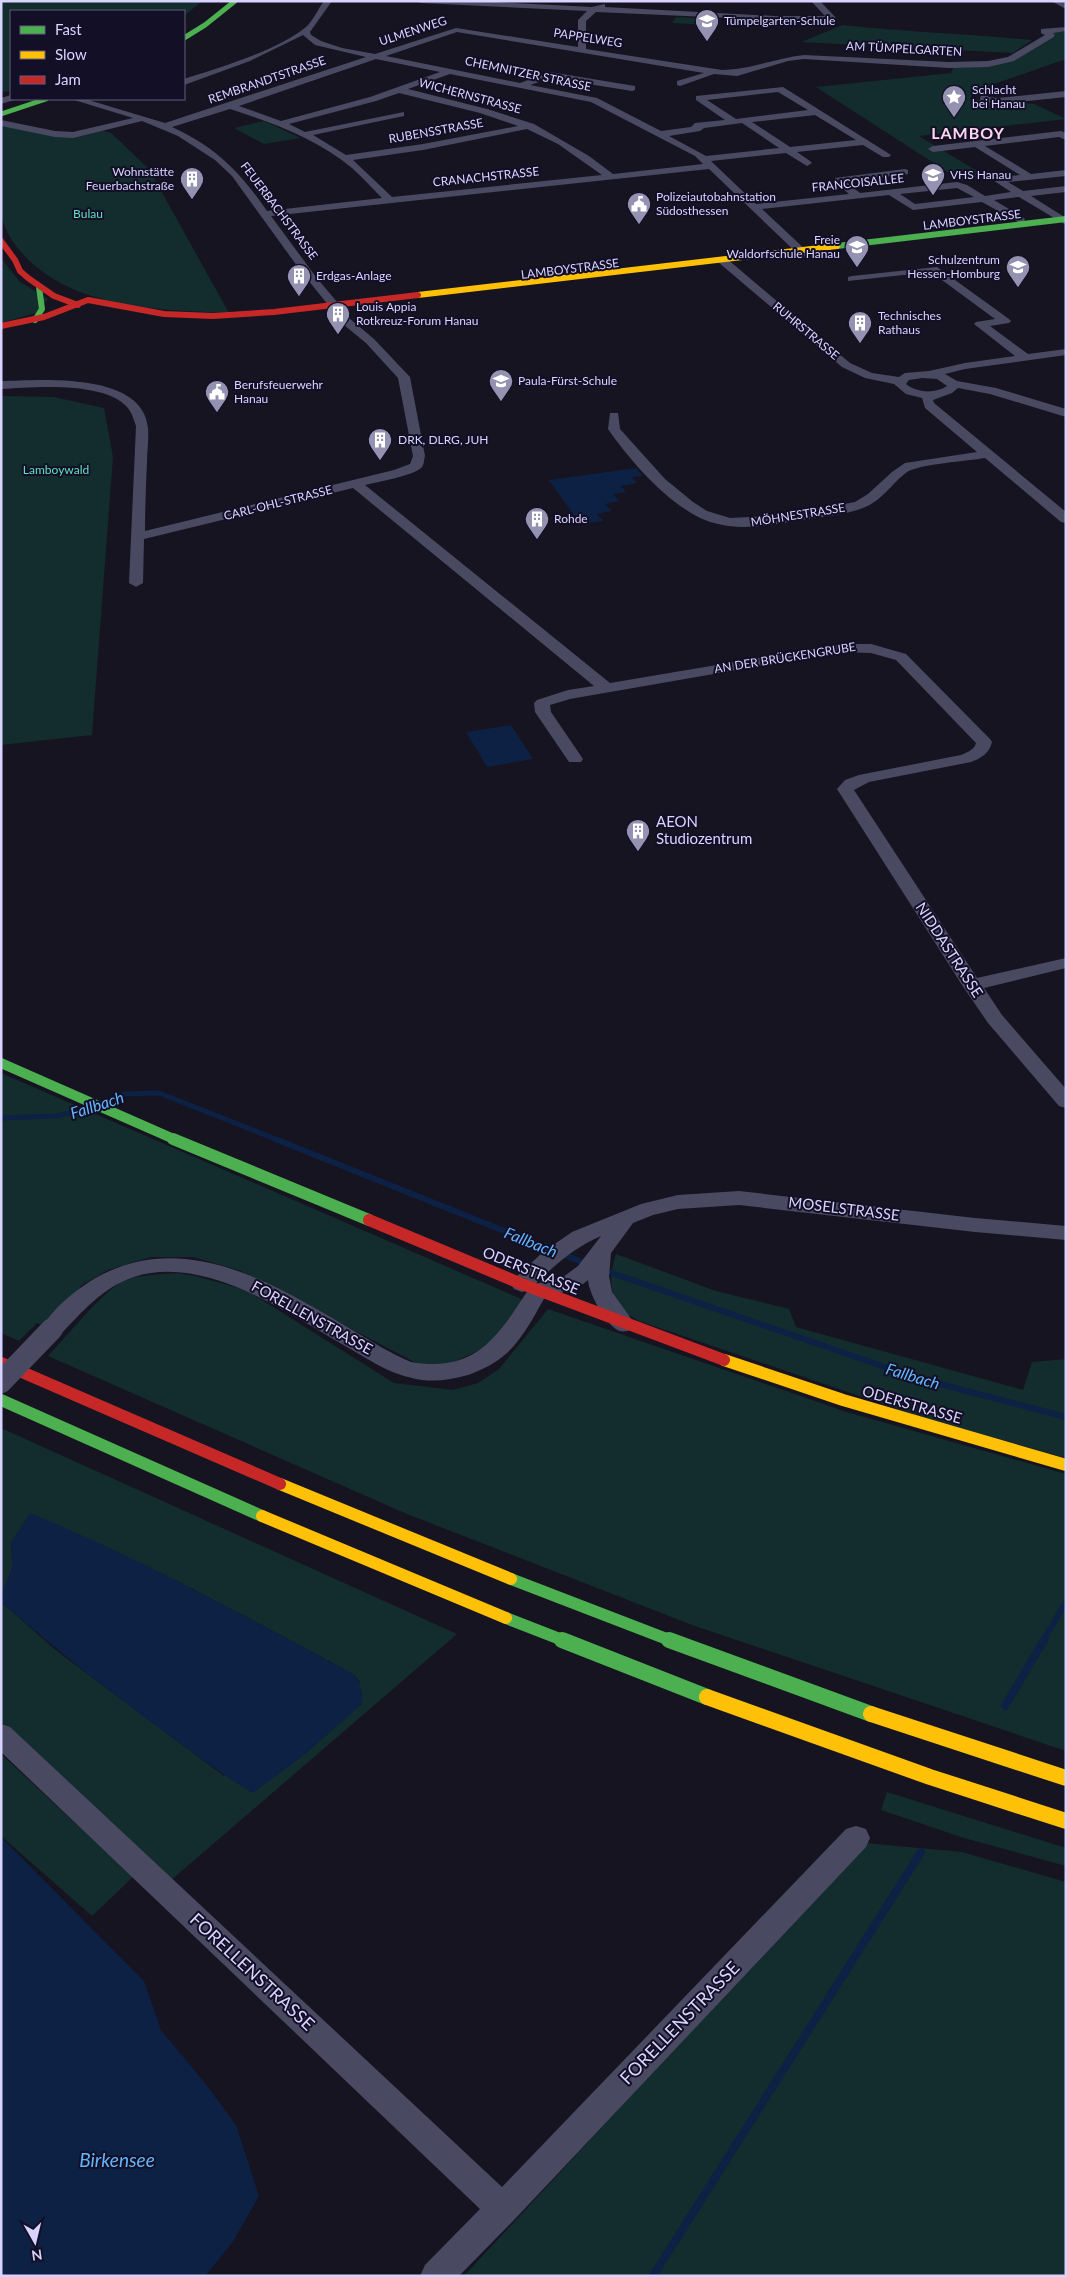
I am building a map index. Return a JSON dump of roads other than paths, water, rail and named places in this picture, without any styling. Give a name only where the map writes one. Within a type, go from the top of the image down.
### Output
[{"type":"main road","points":[[185,29],[222,1]]},
{"type":"main road","points":[[185,37],[205,25],[235,1]]},
{"type":"main road","points":[[1,108],[26,100]]},
{"type":"main road","points":[[3,121],[44,100]]},
{"type":"main road","name":"LAMBOYSTRASSE","points":[[83,303],[140,311],[201,316],[336,308],[1065,221]]},
{"type":"main road","points":[[1,228],[1,241],[15,260],[20,271],[39,287],[54,296],[83,303]]},
{"type":"main road","points":[[15,260],[83,303]]},
{"type":"main road","points":[[34,320],[41,315],[44,307],[39,287]]},
{"type":"main road","points":[[1,326],[34,320],[83,303]]},
{"type":"main road","name":"ODERSTRASSE","points":[[1,1063],[118,1116],[530,1288],[624,1324],[784,1382],[1066,1465]]},
{"type":"main road","points":[[1,1363],[233,1466],[624,1624],[802,1691],[982,1753],[1066,1778]]},
{"type":"main road","points":[[1,1400],[364,1559],[632,1668],[818,1738],[966,1790],[1066,1821]]},
{"type":"street","points":[[185,82],[253,59],[282,46],[307,30],[328,1]]},
{"type":"street","points":[[421,1],[775,18],[832,18],[815,1]]},
{"type":"street","points":[[582,50],[581,22],[594,9],[621,1]]},
{"type":"street","points":[[1055,1],[1066,6]]},
{"type":"street","points":[[507,17],[516,5]]},
{"type":"street","points":[[481,33],[499,26]]},
{"type":"street","name":"AM TÜMPELGARTEN","points":[[718,72],[737,72],[788,59],[804,57],[960,65],[988,64],[1011,59],[1051,35],[1044,31],[1066,29]]},
{"type":"street","name":"CHEMNITZER STRASSE","points":[[307,30],[307,36],[318,43],[594,100],[662,134],[707,162],[802,252]]},
{"type":"street","name":"PAPPELWEG","points":[[458,30],[718,72]]},
{"type":"street","name":"ULMENWEG","points":[[376,56],[458,30]]},
{"type":"street","name":"REMBRANDTSTRASSE","points":[[165,126],[376,56]]},
{"type":"street","points":[[279,124],[399,90],[450,71]]},
{"type":"street","points":[[680,83],[718,72]]},
{"type":"street","points":[[522,85],[550,75],[632,88]]},
{"type":"street","points":[[733,122],[699,98],[780,89],[865,142],[930,188]]},
{"type":"street","name":"WICHERNSTRASSE","points":[[399,90],[484,110],[531,126],[579,152],[610,176]]},
{"type":"street","points":[[985,92],[982,99],[998,101],[1066,94]]},
{"type":"street","name":"FEUERBACHSTRASSE","points":[[79,100],[165,126],[190,139],[222,162],[239,179],[336,308],[352,315],[352,325],[404,377],[419,456],[416,466]]},
{"type":"street","points":[[106,107],[123,101]]},
{"type":"street","points":[[230,106],[279,124],[346,158],[361,170],[388,200]]},
{"type":"street","points":[[662,134],[700,128],[695,126],[817,112]]},
{"type":"street","points":[[302,135],[401,114]]},
{"type":"street","points":[[3,121],[55,134],[73,135],[142,118]]},
{"type":"street","points":[[743,120],[807,163]]},
{"type":"street","name":"RUBENSSTRASSE","points":[[346,158],[418,148],[531,126]]},
{"type":"street","points":[[933,149],[1061,134],[1066,137]]},
{"type":"street","name":"CRANACHSTRASSE","points":[[264,214],[610,176],[707,162],[747,154],[865,142]]},
{"type":"street","points":[[978,145],[1030,177]]},
{"type":"street","points":[[829,146],[843,154]]},
{"type":"street","points":[[747,154],[759,163]]},
{"type":"street","points":[[858,196],[838,180],[905,172]]},
{"type":"street","points":[[1065,221],[998,180],[1066,173]]},
{"type":"street","name":"FRANCOISALLEE","points":[[754,207],[957,185],[984,198]]},
{"type":"street","points":[[890,192],[913,207],[1066,189]]},
{"type":"street","points":[[984,198],[1020,220]]},
{"type":"street","name":"RUHRSTRASSE","points":[[724,262],[846,365],[869,376],[900,381]]},
{"type":"street","points":[[852,279],[933,269],[1005,321],[980,324],[1026,358]]},
{"type":"street","points":[[1066,352],[965,366],[932,374],[910,375],[900,381],[901,386],[910,391],[930,394],[952,387],[1001,393],[1066,413]]},
{"type":"street","points":[[1038,356],[1055,362],[1066,363]]},
{"type":"street","points":[[932,374],[948,379],[952,387]]},
{"type":"street","points":[[1,384],[82,385],[118,395],[134,406],[141,418],[142,426],[136,583]]},
{"type":"street","points":[[930,394],[927,400],[929,405],[1066,519]]},
{"type":"street","name":"MÖHNESTRASSE","points":[[614,416],[614,429],[625,444],[664,484],[702,514],[729,522],[754,522],[859,505],[871,499],[902,470],[909,466],[986,454]]},
{"type":"street","name":"CARL-OHL-STRASSE","points":[[139,536],[356,484],[398,473],[416,466]]},
{"type":"street","points":[[356,484],[606,688]]},
{"type":"street","name":"AN DER BRÜCKENGRUBE","points":[[575,759],[543,712],[542,703],[568,695],[606,688],[861,646],[887,651],[901,657],[984,742],[983,750],[965,759],[865,778],[851,783],[845,789]]},
{"type":"street","name":"NIDDASTRASSE","points":[[845,789],[971,985],[996,1019],[1066,1102]]},
{"type":"street","points":[[971,985],[1066,963]]},
{"type":"street","name":"MOSELSTRASSE","points":[[530,1288],[551,1257],[569,1242],[648,1209],[678,1202],[739,1198],[984,1226],[1066,1233]]},
{"type":"street","points":[[530,1288],[570,1283],[592,1274],[601,1254],[625,1219]]},
{"type":"street","name":"FORELLENSTRASSE","points":[[1,1382],[95,1287],[130,1271],[150,1266],[196,1266],[258,1286],[398,1366],[429,1372],[464,1368],[495,1351],[505,1341],[530,1288]]},
{"type":"street","points":[[592,1274],[604,1299],[624,1324]]},
{"type":"street","name":"FORELLENSTRASSE","points":[[1,1735],[504,2208]]},
{"type":"street","name":"FORELLENSTRASSE","points":[[436,2276],[504,2208],[856,1838]]},
{"type":"water","points":[[636,468],[643,476],[632,477],[637,483],[621,486],[626,492],[613,494],[619,501],[605,504],[611,511],[597,514],[603,521],[580,524],[549,480]]},
{"type":"water","points":[[511,725],[533,759],[487,767],[466,732]]},
{"type":"water","points":[[30,1513],[153,1569],[353,1674],[361,1688],[362,1704],[304,1755],[253,1793],[208,1764],[123,1701],[61,1653],[1,1602],[1,1596],[13,1566],[11,1543]]},
{"type":"water","name":"Birkensee","points":[[1,1837],[144,1981],[161,2030],[205,2083],[236,2125],[259,2196],[232,2243],[205,2276],[1,2276]]},
{"type":"waterway","name":"Fallbach","points":[[101,1104],[124,1094],[159,1093],[278,1140]]},
{"type":"waterway","name":"Fallbach","points":[[1,1118],[57,1116],[90,1108]]},
{"type":"waterway","name":"Fallbach","points":[[275,1139],[587,1264]]},
{"type":"waterway","name":"Fallbach","points":[[603,1270],[917,1378],[1066,1417]]},
{"type":"waterway","points":[[1043,1641],[1066,1602]]},
{"type":"waterway","points":[[1005,1706],[1044,1640]]},
{"type":"waterway","points":[[653,2276],[921,1852]]},
{"type":"place","name":"Tümpelgarten-Schule","points":[[707,42]]},
{"type":"place","name":"Schlacht bei Hanau","points":[[954,118]]},
{"type":"place","name":"VHS Hanau","points":[[933,196]]},
{"type":"place","name":"Wohnstätte Feuerbachstraße","points":[[192,200]]},
{"type":"place","name":"Polizeiautobahnstation Südosthessen","points":[[639,225]]},
{"type":"place","name":"Freie Waldorfschule Hanau","points":[[857,268]]},
{"type":"place","name":"Schulzentrum Hessen-Homburg","points":[[1018,288]]},
{"type":"place","name":"Erdgas-Anlage","points":[[299,297]]},
{"type":"place","name":"Louis Appia Rotkreuz-Forum Hanau","points":[[338,335]]},
{"type":"place","name":"Technisches Rathaus","points":[[860,344]]},
{"type":"place","name":"Paula-Fürst-Schule","points":[[501,402]]},
{"type":"place","name":"Berufsfeuerwehr Hanau","points":[[217,413]]},
{"type":"place","name":"DRK, DLRG, JUH","points":[[380,461]]},
{"type":"place","name":"Rohde","points":[[537,540]]},
{"type":"place","name":"AEON Studiozentrum","points":[[638,852]]},
{"type":"district","name":"LAMBOY","points":[[968,133]]},
{"type":"park label","name":"Bulau","points":[[88,214]]},
{"type":"park label","name":"Lamboywald","points":[[56,470]]}]
